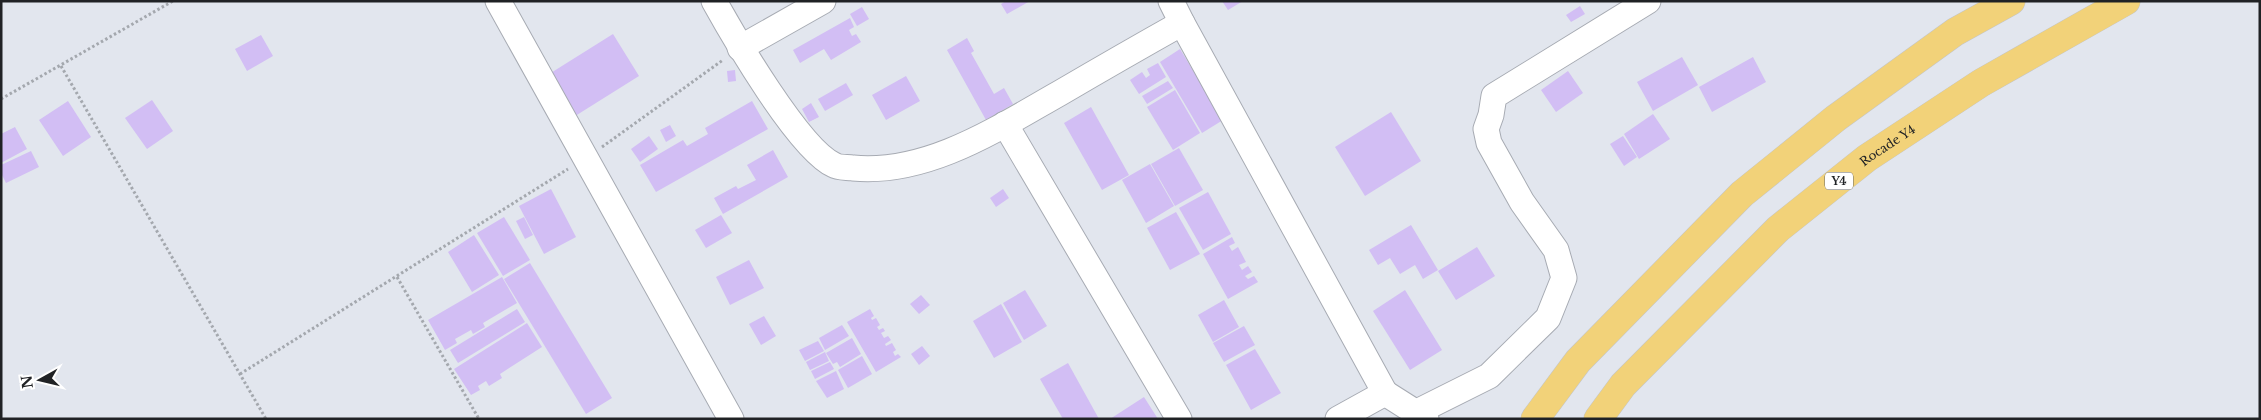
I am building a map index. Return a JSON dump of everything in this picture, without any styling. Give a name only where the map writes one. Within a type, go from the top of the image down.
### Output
[{"type":"highway","points":[[1535,419],[1578,361],[1742,194],[1836,118],[1956,32],[2011,1]]},
{"type":"highway","name":"Rocade Y4","points":[[1598,419],[1623,385],[1778,229],[1800,211],[1867,158],[1981,83],[2126,1]]},
{"type":"street","points":[[498,1],[731,419]]},
{"type":"street","points":[[714,1],[740,48],[792,124],[819,154],[835,166],[863,169],[916,163],[950,151],[1006,124],[1182,23]]},
{"type":"street","points":[[740,48],[824,1]]},
{"type":"street","points":[[1171,1],[1385,393],[1420,416],[1489,376],[1548,318],[1564,278],[1556,250],[1522,202],[1489,144],[1486,129],[1491,115],[1494,96],[1648,1]]},
{"type":"street","points":[[1006,124],[1179,419]]},
{"type":"street","points":[[1338,419],[1385,393]]},
{"type":"path","points":[[1,100],[173,1]]},
{"type":"path","points":[[240,374],[585,159],[740,48]]},
{"type":"path","points":[[61,66],[266,419]]},
{"type":"path","points":[[397,276],[480,419]]},
{"type":"building","points":[[1006,1],[1030,1],[1007,14],[1001,4]]},
{"type":"building","points":[[1222,1],[1243,1],[1228,10]]},
{"type":"building","points":[[1580,6],[1585,14],[1571,22],[1566,15]]},
{"type":"building","points":[[862,7],[869,19],[857,26],[850,14]]},
{"type":"building","points":[[850,18],[854,27],[849,30],[852,36],[856,34],[861,42],[831,60],[824,49],[800,63],[793,50]]},
{"type":"building","points":[[613,34],[639,76],[572,118],[546,76]]},
{"type":"building","points":[[261,35],[273,56],[247,71],[235,49]]},
{"type":"building","points":[[967,38],[974,51],[971,53],[994,94],[1004,88],[1013,104],[986,120],[947,50]]},
{"type":"building","points":[[1180,49],[1223,120],[1202,133],[1160,62]]},
{"type":"building","points":[[1682,57],[1698,85],[1653,111],[1637,82]]},
{"type":"building","points":[[1753,57],[1766,82],[1712,112],[1699,87]]},
{"type":"building","points":[[1158,63],[1166,77],[1139,94],[1130,80],[1142,72],[1146,78],[1150,75],[1147,69]]},
{"type":"building","points":[[735,70],[736,81],[728,82],[727,71]]},
{"type":"building","points":[[1568,71],[1583,93],[1556,112],[1541,90]]},
{"type":"building","points":[[906,76],[920,101],[886,120],[872,95]]},
{"type":"building","points":[[1168,81],[1173,88],[1147,104],[1142,96]]},
{"type":"building","points":[[846,83],[853,95],[825,111],[818,99]]},
{"type":"building","points":[[1175,90],[1200,133],[1173,150],[1147,107]]},
{"type":"building","points":[[152,100],[173,131],[147,149],[125,118]]},
{"type":"building","points":[[68,101],[91,137],[63,156],[39,120]]},
{"type":"building","points":[[752,101],[768,129],[656,192],[640,165],[683,140],[687,146],[708,134],[705,128]]},
{"type":"building","points":[[811,103],[819,117],[809,122],[802,109]]},
{"type":"building","points":[[1091,107],[1129,175],[1102,190],[1064,123]]},
{"type":"building","points":[[1391,112],[1421,161],[1365,196],[1335,147]]},
{"type":"building","points":[[1653,114],[1670,139],[1639,159],[1624,134]]},
{"type":"building","points":[[670,125],[676,136],[666,142],[660,130]]},
{"type":"building","points":[[15,127],[27,149],[1,163],[1,134]]},
{"type":"building","points":[[649,136],[658,149],[640,162],[631,149]]},
{"type":"building","points":[[1623,136],[1637,157],[1624,166],[1610,144]]},
{"type":"building","points":[[1179,148],[1203,190],[1175,206],[1151,164]]},
{"type":"building","points":[[773,150],[788,177],[723,214],[714,198],[736,186],[738,189],[756,180],[747,165]]},
{"type":"building","points":[[31,151],[39,167],[6,183],[1,173],[1,165]]},
{"type":"building","points":[[1150,164],[1174,206],[1146,223],[1122,180]]},
{"type":"building","points":[[551,189],[576,237],[544,254],[519,206]]},
{"type":"building","points":[[1003,189],[1009,198],[996,207],[990,198]]},
{"type":"building","points":[[1208,192],[1231,234],[1203,250],[1179,208]]},
{"type":"building","points":[[1176,212],[1200,254],[1170,270],[1147,228]]},
{"type":"building","points":[[721,215],[732,233],[706,248],[695,230]]},
{"type":"building","points":[[504,217],[530,260],[503,276],[477,233]]},
{"type":"building","points":[[524,217],[533,235],[525,239],[516,221]]},
{"type":"building","points":[[1411,225],[1438,270],[1423,279],[1415,265],[1400,274],[1390,258],[1378,265],[1369,250]]},
{"type":"building","points":[[474,235],[499,275],[472,292],[448,252]]},
{"type":"building","points":[[1232,237],[1235,243],[1229,246],[1232,251],[1238,247],[1246,262],[1239,265],[1242,270],[1248,266],[1252,272],[1245,276],[1248,279],[1254,276],[1258,282],[1228,299],[1203,254]]},
{"type":"building","points":[[1477,247],[1495,276],[1456,300],[1438,271]]},
{"type":"building","points":[[749,260],[764,288],[730,305],[716,277]]},
{"type":"building","points":[[530,263],[612,398],[586,414],[504,279]]},
{"type":"building","points":[[502,277],[517,303],[483,323],[485,327],[473,334],[471,330],[455,339],[457,343],[445,350],[428,320]]},
{"type":"building","points":[[1025,290],[1047,326],[1024,340],[1003,303]]},
{"type":"building","points":[[1405,290],[1442,350],[1410,370],[1373,311]]},
{"type":"building","points":[[921,295],[930,305],[919,314],[910,304]]},
{"type":"building","points":[[1224,300],[1239,327],[1213,342],[1198,315]]},
{"type":"building","points":[[1001,304],[1022,342],[994,358],[973,321]]},
{"type":"building","points":[[517,309],[525,322],[458,363],[450,350]]},
{"type":"building","points":[[870,309],[874,316],[871,318],[872,320],[876,318],[880,325],[877,327],[879,330],[883,328],[885,331],[881,333],[884,338],[888,336],[891,340],[885,344],[886,346],[892,343],[896,350],[893,352],[895,356],[898,354],[901,357],[876,372],[847,322]]},
{"type":"building","points":[[764,316],[776,336],[761,345],[749,324]]},
{"type":"building","points":[[527,323],[542,347],[500,374],[502,378],[489,386],[486,381],[478,386],[480,390],[471,395],[454,369]]},
{"type":"building","points":[[842,325],[849,336],[825,350],[819,338]]},
{"type":"building","points":[[1244,326],[1255,345],[1224,362],[1213,343]]},
{"type":"building","points":[[852,338],[861,354],[840,367],[837,362],[833,364],[826,353]]},
{"type":"building","points":[[818,341],[824,351],[805,361],[799,350]]},
{"type":"building","points":[[922,346],[930,356],[919,365],[911,354]]},
{"type":"building","points":[[1255,349],[1281,393],[1251,410],[1226,365]]},
{"type":"building","points":[[825,352],[829,361],[810,370],[806,362]]},
{"type":"building","points":[[862,356],[872,374],[848,388],[838,370]]},
{"type":"building","points":[[830,362],[834,369],[815,379],[811,371]]},
{"type":"building","points":[[1068,363],[1099,419],[1063,419],[1040,379]]},
{"type":"building","points":[[836,371],[844,389],[827,398],[816,381]]},
{"type":"building","points":[[1144,397],[1158,419],[1110,419]]}]
